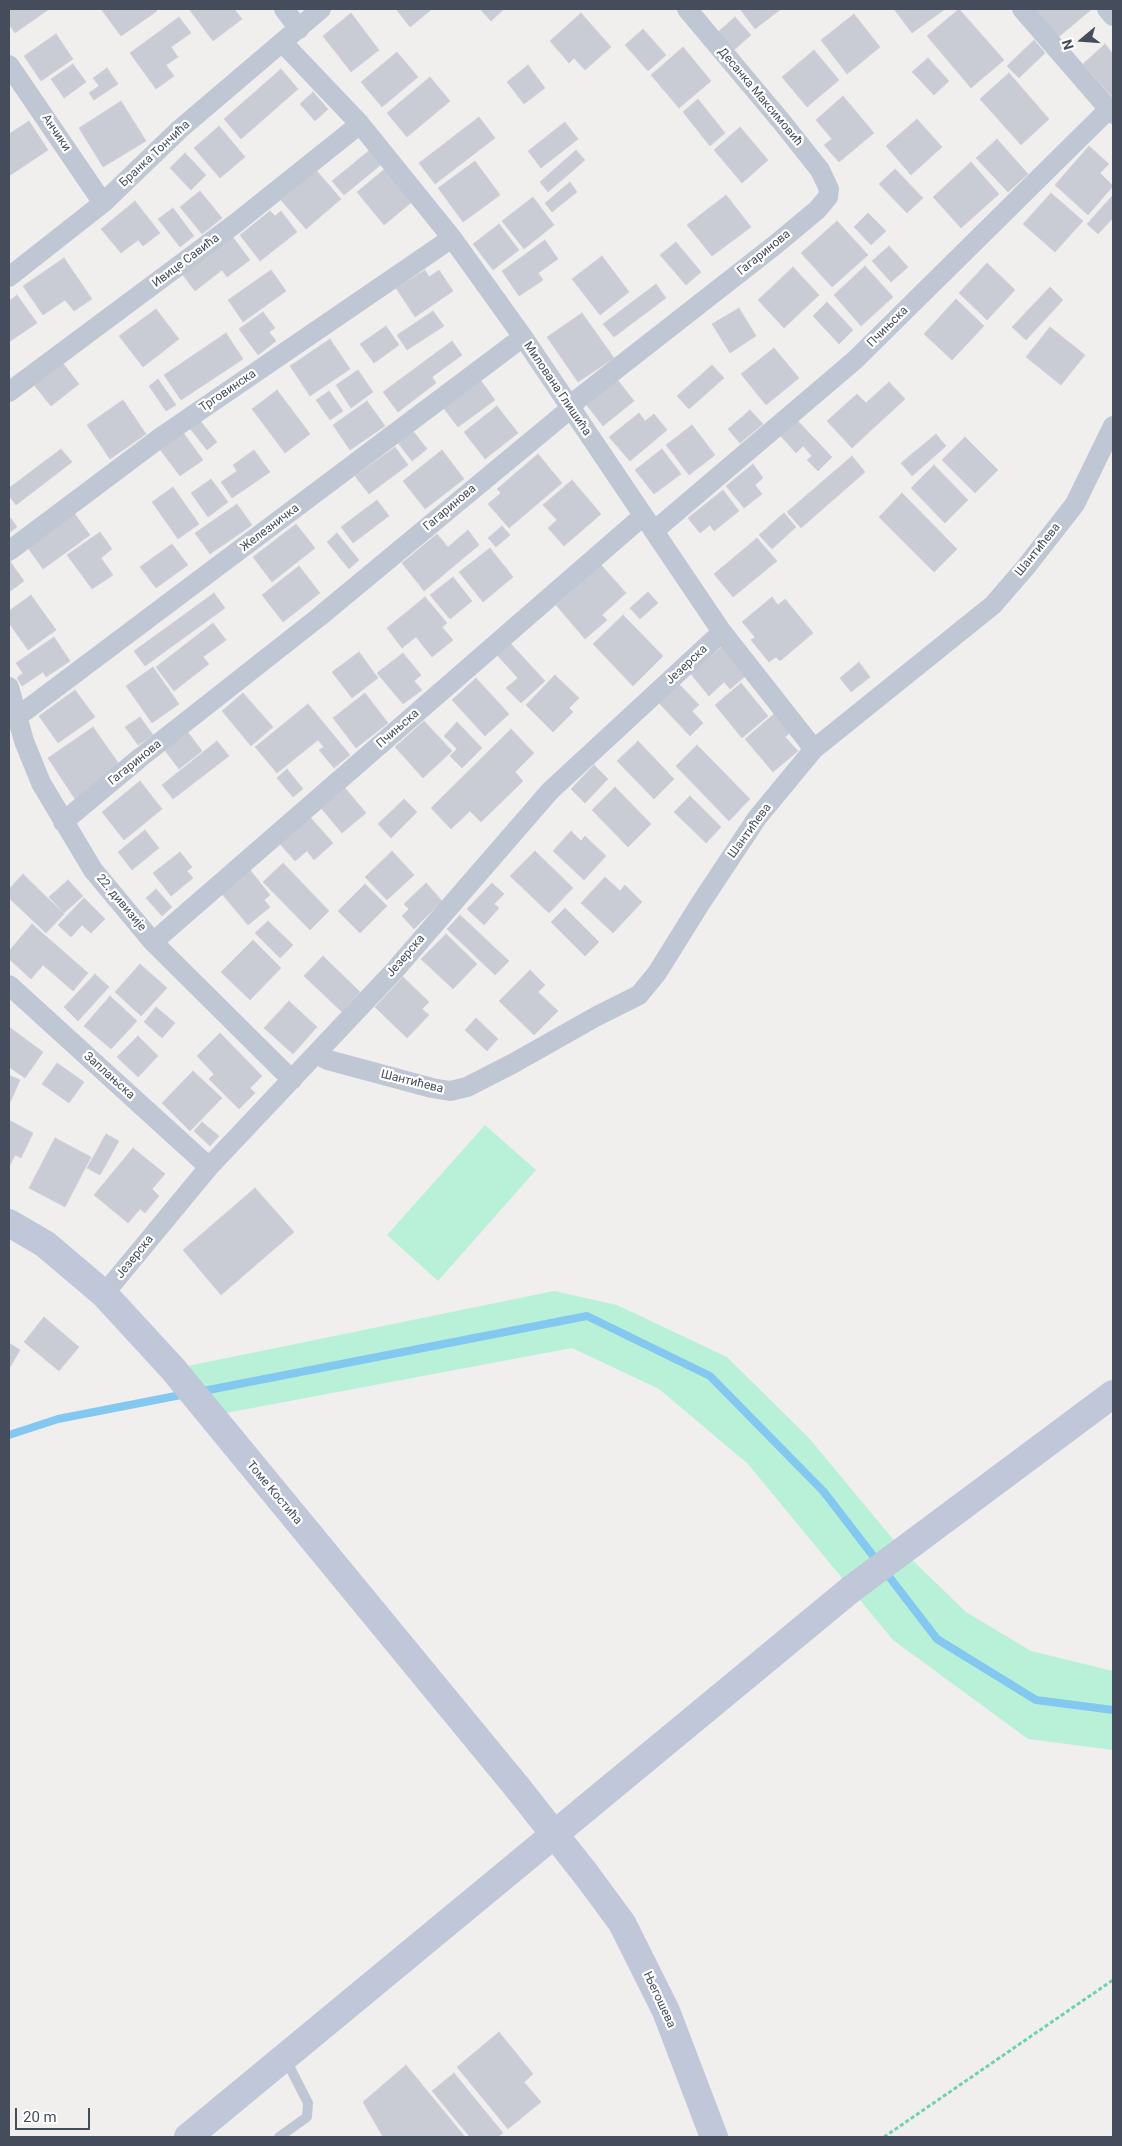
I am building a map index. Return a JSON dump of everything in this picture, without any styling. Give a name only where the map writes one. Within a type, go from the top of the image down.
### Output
[{"type":"main road","name":"Томе Костића","points":[[9,1222],[45,1244],[104,1294],[181,1378],[517,1787],[585,1873]]},
{"type":"main road","points":[[188,2137],[850,1590],[1113,1394]]},
{"type":"main road","name":"Његошева","points":[[585,1873],[622,1923],[666,2011],[714,2137]]},
{"type":"street","points":[[284,9],[299,29]]},
{"type":"street","name":"Бранка Тончића","points":[[9,277],[103,203],[180,129],[321,9]]},
{"type":"street","name":"Десанка Максимовић","points":[[686,9],[781,120],[820,170],[829,188]]},
{"type":"street","points":[[1022,9],[1111,111]]},
{"type":"street","points":[[1107,9],[1113,16]]},
{"type":"street","name":"Милована Глишића","points":[[283,43],[360,124],[452,238],[523,337],[722,632],[814,749]]},
{"type":"street","name":"Анчики","points":[[9,64],[103,203]]},
{"type":"street","name":"Пчињска","points":[[153,942],[648,523],[855,360],[1111,111]]},
{"type":"street","name":"Ивице Савића","points":[[9,392],[236,224],[360,124]]},
{"type":"street","name":"Гагаринова","points":[[63,822],[141,757],[319,616],[570,409],[578,399],[789,234],[817,210],[828,196],[829,188]]},
{"type":"street","name":"Трговинска","points":[[9,551],[161,436],[452,238]]},
{"type":"street","name":"Железничка","points":[[17,717],[523,337]]},
{"type":"street","name":"Шантићева","points":[[316,1054],[337,1062],[432,1088],[450,1091],[467,1087],[597,1016],[640,995],[657,973],[757,818],[814,749],[993,605],[1026,568],[1075,504],[1113,426]]},
{"type":"street","name":"Језерска","points":[[104,1294],[209,1167],[394,971],[550,791],[722,632]]},
{"type":"street","name":"22. дивизије","points":[[9,687],[17,717],[41,784],[93,870],[153,942],[292,1080]]},
{"type":"street","name":"Заплањска","points":[[9,985],[209,1167]]},
{"type":"lane","points":[[279,2137],[307,2116],[308,2103],[284,2058]]},
{"type":"path","points":[[884,2137],[1113,1980]]},
{"type":"green space","points":[[485,1125],[536,1170],[438,1281],[387,1235]]},
{"type":"green space","points":[[554,1291],[617,1305],[727,1357],[809,1438],[902,1550],[966,1612],[1031,1651],[1113,1671],[1113,1750],[1028,1739],[893,1640],[748,1464],[659,1389],[572,1348],[210,1416],[173,1369]]},
{"type":"building","points":[[9,9],[49,9],[15,33],[9,24]]},
{"type":"building","points":[[101,9],[155,9],[157,11],[121,36]]},
{"type":"building","points":[[189,9],[234,9],[242,19],[213,41]]},
{"type":"building","points":[[396,9],[432,9],[410,27]]},
{"type":"building","points":[[480,9],[504,9],[491,21]]},
{"type":"building","points":[[740,9],[781,9],[755,29]]},
{"type":"building","points":[[894,9],[945,9],[912,33]]},
{"type":"building","points":[[959,9],[1004,60],[971,88],[927,36]]},
{"type":"building","points":[[1032,9],[1092,9],[1056,39]]},
{"type":"building","points":[[351,13],[379,50],[351,72],[323,36]]},
{"type":"building","points":[[581,13],[611,47],[585,70],[574,58],[569,63],[550,41]]},
{"type":"building","points":[[854,14],[880,47],[847,74],[821,40]]},
{"type":"building","points":[[179,17],[191,33],[171,47],[178,57],[166,65],[174,76],[156,89],[130,53]]},
{"type":"building","points":[[735,17],[751,35],[734,50],[718,32]]},
{"type":"building","points":[[643,29],[666,55],[648,71],[625,45]]},
{"type":"building","points":[[56,34],[73,59],[41,81],[24,56]]},
{"type":"building","points":[[1034,40],[1045,53],[1019,78],[1007,66]]},
{"type":"building","points":[[1105,44],[1113,54],[1113,98],[1083,64]]},
{"type":"building","points":[[683,47],[711,81],[679,108],[651,75]]},
{"type":"building","points":[[814,50],[839,80],[807,107],[782,77]]},
{"type":"building","points":[[397,52],[418,77],[382,107],[361,82]]},
{"type":"building","points":[[928,58],[949,81],[934,95],[912,72]]},
{"type":"building","points":[[73,64],[86,82],[64,98],[51,79]]},
{"type":"building","points":[[528,65],[545,88],[524,104],[507,82]]},
{"type":"building","points":[[107,68],[118,84],[94,100],[89,93],[99,86],[93,78]]},
{"type":"building","points":[[281,69],[298,89],[241,139],[224,119]]},
{"type":"building","points":[[1009,73],[1049,119],[1021,145],[980,99]]},
{"type":"building","points":[[430,77],[450,101],[407,137],[387,113]]},
{"type":"building","points":[[313,92],[328,109],[315,121],[300,104]]},
{"type":"building","points":[[843,96],[874,133],[839,162],[824,145],[832,139],[816,120]]},
{"type":"building","points":[[698,99],[725,133],[710,146],[683,112]]},
{"type":"building","points":[[121,101],[146,141],[103,167],[79,128]]},
{"type":"building","points":[[479,117],[495,138],[435,184],[419,163]]},
{"type":"building","points":[[917,119],[942,147],[911,175],[886,146]]},
{"type":"building","points":[[29,121],[48,150],[9,176],[9,134]]},
{"type":"building","points":[[565,122],[578,139],[541,168],[528,151]]},
{"type":"building","points":[[219,126],[245,157],[220,178],[194,148]]},
{"type":"building","points":[[740,127],[768,160],[742,183],[714,150]]},
{"type":"building","points":[[997,139],[1028,174],[1008,192],[976,158]]},
{"type":"building","points":[[1089,146],[1109,164],[1100,173],[1113,186],[1088,215],[1055,185]]},
{"type":"building","points":[[371,149],[383,163],[344,195],[332,181]]},
{"type":"building","points":[[576,150],[585,160],[548,192],[540,182]]},
{"type":"building","points":[[185,153],[206,175],[191,190],[170,168]]},
{"type":"building","points":[[475,161],[500,195],[463,222],[438,188]]},
{"type":"building","points":[[971,162],[999,194],[961,228],[933,197]]},
{"type":"building","points":[[386,168],[413,201],[384,225],[357,192]]},
{"type":"building","points":[[895,169],[923,198],[907,213],[879,184]]},
{"type":"building","points":[[316,170],[341,199],[306,229],[281,200]]},
{"type":"building","points":[[570,182],[577,192],[552,212],[545,203]]},
{"type":"building","points":[[200,191],[222,218],[202,234],[180,207]]},
{"type":"building","points":[[1051,193],[1083,221],[1055,252],[1023,224]]},
{"type":"building","points":[[726,195],[751,227],[712,256],[687,225]]},
{"type":"building","points":[[1113,195],[1113,218],[1098,234],[1087,224]]},
{"type":"building","points":[[533,197],[554,225],[524,249],[502,221]]},
{"type":"building","points":[[135,201],[160,233],[143,246],[138,240],[121,253],[101,229]]},
{"type":"building","points":[[173,208],[194,236],[180,247],[158,219]]},
{"type":"building","points":[[270,211],[275,216],[281,211],[297,232],[260,261],[240,235]]},
{"type":"building","points":[[868,213],[886,231],[871,245],[854,227]]},
{"type":"building","points":[[837,221],[868,255],[832,287],[801,253]]},
{"type":"building","points":[[499,224],[519,250],[493,270],[473,244]]},
{"type":"building","points":[[232,236],[250,260],[227,277],[222,270],[195,291],[182,274]]},
{"type":"building","points":[[545,240],[558,259],[538,273],[543,280],[519,296],[502,271]]},
{"type":"building","points":[[676,242],[701,272],[686,285],[660,255]]},
{"type":"building","points":[[889,246],[908,267],[891,282],[872,261]]},
{"type":"building","points":[[602,256],[629,292],[600,315],[572,279]]},
{"type":"building","points":[[64,258],[92,299],[74,311],[65,300],[43,315],[23,286]]},
{"type":"building","points":[[987,263],[1015,290],[987,320],[959,293]]},
{"type":"building","points":[[865,266],[893,297],[861,326],[834,295]]},
{"type":"building","points":[[793,267],[819,295],[784,328],[758,300]]},
{"type":"building","points":[[271,270],[286,291],[243,322],[228,300]]},
{"type":"building","points":[[425,270],[429,277],[439,270],[453,291],[415,317],[396,288]]},
{"type":"building","points":[[656,284],[666,298],[614,337],[603,324]]},
{"type":"building","points":[[1050,287],[1063,300],[1026,340],[1012,327]]},
{"type":"building","points":[[17,295],[37,323],[9,342],[9,301]]},
{"type":"building","points":[[956,299],[984,326],[952,360],[924,334]]},
{"type":"building","points":[[827,302],[853,330],[839,344],[813,316]]},
{"type":"building","points":[[739,308],[756,336],[730,353],[712,324]]},
{"type":"building","points":[[156,309],[179,339],[143,367],[119,336]]},
{"type":"building","points":[[433,311],[444,326],[407,350],[397,335]]},
{"type":"building","points":[[263,312],[275,328],[269,332],[276,341],[258,355],[239,329]]},
{"type":"building","points":[[582,313],[614,358],[578,382],[547,337]]},
{"type":"building","points":[[386,326],[399,345],[374,363],[360,344]]},
{"type":"building","points":[[1050,327],[1085,355],[1061,385],[1026,357]]},
{"type":"building","points":[[226,333],[243,359],[181,400],[164,375]]},
{"type":"building","points":[[330,339],[350,369],[310,396],[290,366]]},
{"type":"building","points":[[452,341],[462,355],[432,377],[436,383],[398,412],[383,392]]},
{"type":"building","points":[[774,348],[799,378],[766,405],[741,374]]},
{"type":"building","points":[[62,362],[79,384],[51,406],[34,385]]},
{"type":"building","points":[[712,365],[724,378],[689,409],[677,396]]},
{"type":"building","points":[[358,370],[373,392],[351,408],[336,385]]},
{"type":"building","points":[[479,378],[495,400],[458,427],[442,406]]},
{"type":"building","points":[[616,378],[634,401],[603,426],[585,403]]},
{"type":"building","points":[[158,379],[176,405],[166,411],[149,386]]},
{"type":"building","points":[[889,382],[905,399],[852,448],[827,421],[857,394],[866,403]]},
{"type":"building","points":[[277,390],[310,434],[285,453],[252,409]]},
{"type":"building","points":[[329,391],[343,411],[330,420],[316,400]]},
{"type":"building","points":[[123,400],[146,434],[110,459],[87,425]]},
{"type":"building","points":[[367,401],[385,426],[350,450],[333,425]]},
{"type":"building","points":[[497,406],[518,433],[485,459],[464,432]]},
{"type":"building","points":[[750,410],[763,424],[740,443],[728,429]]},
{"type":"building","points":[[639,413],[645,421],[654,414],[667,430],[630,461],[609,437]]},
{"type":"building","points":[[794,417],[832,457],[818,471],[807,460],[812,456],[803,446],[796,453],[778,433]]},
{"type":"building","points":[[198,418],[217,442],[207,450],[188,426]]},
{"type":"building","points":[[692,425],[715,455],[689,475],[666,445]]},
{"type":"building","points":[[182,431],[203,460],[180,476],[159,448]]},
{"type":"building","points":[[413,431],[427,449],[412,461],[398,443]]},
{"type":"building","points":[[936,434],[946,446],[912,476],[901,463]]},
{"type":"building","points":[[965,437],[998,470],[975,493],[942,460]]},
{"type":"building","points":[[395,447],[408,465],[369,494],[355,476]]},
{"type":"building","points":[[61,449],[72,462],[16,505],[9,496],[9,488]]},
{"type":"building","points":[[662,449],[681,474],[654,494],[635,470]]},
{"type":"building","points":[[254,450],[270,472],[232,498],[221,482],[237,471],[233,465]]},
{"type":"building","points":[[442,450],[464,479],[425,509],[403,481]]},
{"type":"building","points":[[538,454],[562,483],[509,528],[488,504],[501,493],[497,489]]},
{"type":"building","points":[[852,456],[865,472],[801,528],[787,512]]},
{"type":"building","points":[[753,464],[763,478],[755,485],[762,494],[744,508],[726,486]]},
{"type":"building","points":[[934,465],[968,500],[945,523],[911,488]]},
{"type":"building","points":[[211,479],[228,502],[208,517],[191,493]]},
{"type":"building","points":[[572,480],[601,514],[564,546],[548,528],[557,520],[543,505]]},
{"type":"building","points":[[173,487],[199,524],[178,539],[152,502]]},
{"type":"building","points":[[723,490],[739,511],[714,531],[710,525],[700,533],[688,518]]},
{"type":"building","points":[[902,493],[957,549],[934,572],[879,517]]},
{"type":"building","points":[[377,500],[389,516],[353,543],[341,527]]},
{"type":"building","points":[[237,504],[252,525],[210,554],[195,533]]},
{"type":"building","points":[[74,513],[90,535],[43,569],[28,548]]},
{"type":"building","points":[[784,513],[796,527],[772,549],[759,535]]},
{"type":"building","points":[[9,516],[17,527],[9,533]]},
{"type":"building","points":[[296,524],[315,548],[272,582],[253,557]]},
{"type":"building","points":[[502,526],[510,535],[496,547],[488,538]]},
{"type":"building","points":[[468,530],[479,545],[424,591],[402,563],[437,534],[448,547]]},
{"type":"building","points":[[100,532],[112,549],[101,558],[113,575],[92,589],[67,555]]},
{"type":"building","points":[[337,533],[359,560],[349,569],[327,542]]},
{"type":"building","points":[[757,538],[777,561],[733,597],[714,574]]},
{"type":"building","points":[[172,544],[188,565],[156,588],[140,567]]},
{"type":"building","points":[[490,548],[513,577],[483,602],[459,572]]},
{"type":"building","points":[[9,560],[24,581],[9,592]]},
{"type":"building","points":[[601,565],[626,593],[602,615],[607,620],[585,639],[556,605]]},
{"type":"building","points":[[299,566],[320,593],[283,622],[262,595]]},
{"type":"building","points":[[453,577],[472,601],[450,619],[430,595]]},
{"type":"building","points":[[648,592],[658,603],[640,619],[630,608]]},
{"type":"building","points":[[214,593],[225,608],[145,666],[134,651]]},
{"type":"building","points":[[31,595],[56,630],[28,650],[9,623],[9,611]]},
{"type":"building","points":[[425,597],[447,623],[442,627],[453,640],[432,657],[416,637],[402,648],[387,628]]},
{"type":"building","points":[[772,597],[778,605],[785,599],[813,633],[780,661],[776,657],[769,662],[751,640],[755,637],[742,622]]},
{"type":"building","points":[[623,615],[663,656],[633,686],[593,644]]},
{"type":"building","points":[[213,623],[226,640],[203,657],[209,664],[174,691],[156,667]]},
{"type":"building","points":[[54,637],[70,661],[46,677],[43,672],[22,686],[17,678],[23,673],[16,663]]},
{"type":"building","points":[[509,642],[545,681],[521,703],[506,688],[518,678],[496,654]]},
{"type":"building","points":[[724,645],[748,674],[730,689],[724,682],[709,696],[690,673]]},
{"type":"building","points":[[359,652],[378,678],[352,698],[332,672]]},
{"type":"building","points":[[403,653],[421,675],[414,681],[422,690],[403,704],[377,673]]},
{"type":"building","points":[[859,662],[870,677],[851,692],[840,678]]},
{"type":"building","points":[[153,667],[179,704],[152,723],[126,686]]},
{"type":"building","points":[[555,675],[579,698],[569,708],[573,712],[553,732],[526,705]]},
{"type":"building","points":[[476,678],[509,714],[485,736],[452,700]]},
{"type":"building","points":[[741,683],[768,716],[742,738],[715,705]]},
{"type":"building","points":[[679,684],[699,705],[692,711],[703,723],[690,736],[659,703]]},
{"type":"building","points":[[75,690],[95,717],[58,743],[39,716]]},
{"type":"building","points":[[243,693],[273,727],[251,746],[222,711]]},
{"type":"building","points":[[365,693],[388,723],[356,748],[333,718]]},
{"type":"building","points":[[308,704],[350,755],[334,768],[319,750],[324,747],[318,740],[277,773],[255,747]]},
{"type":"building","points":[[775,713],[791,732],[785,737],[798,751],[773,772],[745,739]]},
{"type":"building","points":[[140,717],[153,735],[138,745],[125,727]]},
{"type":"building","points":[[424,721],[452,751],[423,778],[395,747]]},
{"type":"building","points":[[457,722],[482,748],[462,768],[450,756],[457,749],[444,736]]},
{"type":"building","points":[[93,727],[119,764],[103,776],[105,779],[75,799],[48,758]]},
{"type":"building","points":[[511,729],[534,753],[515,772],[523,781],[481,822],[470,811],[451,829],[431,808]]},
{"type":"building","points":[[187,731],[202,751],[179,769],[164,749]]},
{"type":"building","points":[[217,741],[229,756],[173,799],[162,785]]},
{"type":"building","points":[[638,741],[674,779],[654,799],[617,761]]},
{"type":"building","points":[[697,745],[750,799],[729,821],[676,766]]},
{"type":"building","points":[[594,765],[608,779],[585,803],[571,789]]},
{"type":"building","points":[[287,769],[303,789],[293,797],[277,778]]},
{"type":"building","points":[[140,781],[162,809],[124,840],[102,812]]},
{"type":"building","points":[[615,787],[651,824],[628,847],[592,810]]},
{"type":"building","points":[[345,788],[366,813],[342,833],[321,808]]},
{"type":"building","points":[[690,796],[721,827],[706,843],[674,812]]},
{"type":"building","points":[[404,799],[417,812],[391,838],[378,824]]},
{"type":"building","points":[[310,817],[333,843],[314,860],[307,851],[295,861],[280,844]]},
{"type":"building","points":[[145,830],[159,848],[132,870],[118,852]]},
{"type":"building","points":[[571,831],[581,841],[585,836],[606,856],[584,880],[553,851]]},
{"type":"building","points":[[392,851],[414,875],[387,900],[365,877]]},
{"type":"building","points":[[535,851],[573,888],[549,913],[510,876]]},
{"type":"building","points":[[180,852],[192,867],[187,871],[193,878],[171,896],[153,873]]},
{"type":"building","points":[[283,863],[329,911],[310,930],[263,882]]},
{"type":"building","points":[[250,870],[270,895],[264,900],[270,907],[248,925],[222,894]]},
{"type":"building","points":[[23,874],[64,914],[46,933],[9,898],[9,889]]},
{"type":"building","points":[[605,877],[620,891],[625,885],[642,902],[613,933],[581,903]]},
{"type":"building","points":[[68,880],[83,896],[64,913],[49,897]]},
{"type":"building","points":[[426,883],[442,901],[414,929],[402,916],[409,909],[404,904]]},
{"type":"building","points":[[492,883],[504,894],[494,904],[499,908],[484,925],[467,909]]},
{"type":"building","points":[[365,884],[387,906],[360,933],[338,911]]},
{"type":"building","points":[[156,889],[172,907],[162,916],[146,898]]},
{"type":"building","points":[[84,898],[105,919],[91,933],[82,925],[71,937],[58,925]]},
{"type":"building","points":[[565,908],[599,942],[585,956],[551,922]]},
{"type":"building","points":[[460,915],[509,961],[495,975],[447,929]]},
{"type":"building","points":[[268,921],[293,945],[280,958],[255,933]]},
{"type":"building","points":[[32,924],[88,973],[73,991],[43,965],[31,979],[9,959],[9,951]]},
{"type":"building","points":[[446,934],[477,964],[453,989],[421,959]]},
{"type":"building","points":[[253,940],[281,968],[250,1000],[221,972]]},
{"type":"building","points":[[323,956],[360,992],[342,1012],[304,976]]},
{"type":"building","points":[[140,964],[167,988],[141,1016],[115,992]]},
{"type":"building","points":[[530,970],[545,985],[538,992],[558,1011],[534,1035],[499,1001]]},
{"type":"building","points":[[95,974],[109,987],[78,1021],[64,1007]]},
{"type":"building","points":[[403,977],[429,1002],[422,1009],[429,1015],[407,1038],[375,1007]]},
{"type":"building","points":[[110,996],[137,1021],[111,1049],[84,1026]]},
{"type":"building","points":[[289,1001],[317,1027],[293,1054],[264,1028]]},
{"type":"building","points":[[156,1007],[175,1023],[162,1038],[144,1022]]},
{"type":"building","points":[[476,1018],[498,1039],[487,1051],[465,1030]]},
{"type":"building","points":[[9,1027],[43,1052],[25,1078],[9,1067]]},
{"type":"building","points":[[220,1033],[262,1076],[250,1088],[255,1093],[239,1109],[209,1079],[214,1074],[197,1056]]},
{"type":"building","points":[[138,1036],[158,1056],[138,1077],[117,1057]]},
{"type":"building","points":[[57,1063],[84,1082],[69,1103],[42,1084]]},
{"type":"building","points":[[193,1071],[222,1098],[190,1131],[162,1103]]},
{"type":"building","points":[[9,1075],[20,1080],[9,1105]]},
{"type":"building","points":[[9,1120],[33,1133],[21,1158],[15,1155],[9,1167]]},
{"type":"building","points":[[202,1122],[219,1136],[210,1146],[194,1131]]},
{"type":"building","points":[[106,1134],[119,1141],[100,1175],[87,1168]]},
{"type":"building","points":[[55,1138],[91,1157],[65,1207],[29,1188]]},
{"type":"building","points":[[133,1148],[165,1174],[152,1189],[159,1196],[145,1213],[140,1209],[128,1223],[94,1195]]},
{"type":"building","points":[[255,1188],[294,1232],[221,1295],[183,1250]]},
{"type":"building","points":[[44,1317],[79,1347],[59,1371],[24,1342]]},
{"type":"building","points":[[9,1343],[20,1350],[9,1369]]},
{"type":"building","points":[[499,2032],[533,2074],[524,2082],[541,2102],[508,2129],[457,2067]]},
{"type":"building","points":[[406,2065],[465,2137],[383,2137],[363,2102]]},
{"type":"building","points":[[454,2073],[503,2133],[497,2137],[470,2137],[432,2091]]},
{"type":"waterway","points":[[198,1392],[587,1316],[710,1376],[824,1492],[937,1639],[1036,1700],[1113,1710]]},
{"type":"waterway","points":[[9,1435],[58,1419],[186,1394]]}]
